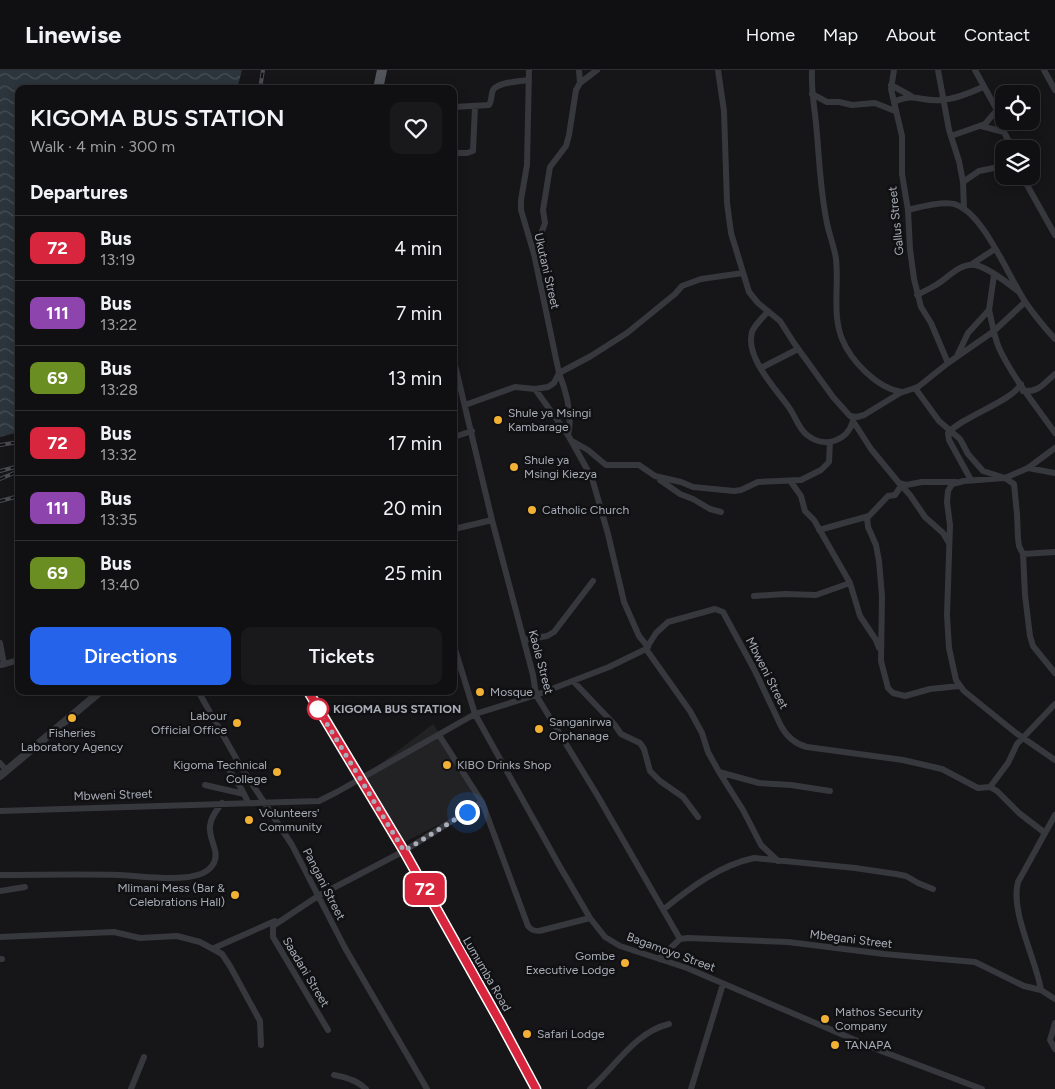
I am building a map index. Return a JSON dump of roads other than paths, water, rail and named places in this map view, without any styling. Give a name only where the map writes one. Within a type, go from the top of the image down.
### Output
[{"type":"main road","points":[[379,85],[382,70]]},
{"type":"main road","name":"Lumumba Road","points":[[310,695],[404,851],[500,1022],[533,1088]]},
{"type":"street","name":"Ukutani Street","points":[[529,70],[528,165],[521,200],[521,210],[534,254],[559,372],[568,404],[570,421],[568,435]]},
{"type":"street","points":[[579,70],[580,83]]},
{"type":"street","points":[[534,254],[545,223],[543,210],[550,167],[566,146],[576,90],[580,83],[597,70]]},
{"type":"street","points":[[718,70],[724,110],[727,204],[731,233],[753,298],[780,321],[833,397],[852,418],[871,449],[910,495],[925,517],[943,533],[949,544]]},
{"type":"street","points":[[812,70],[812,94],[824,206],[836,266],[836,315],[838,328],[849,353],[861,365],[866,374],[891,390],[903,392]]},
{"type":"street","name":"Gallus Street","points":[[894,70],[891,85],[895,111],[902,136],[902,174],[908,210],[910,249],[917,295],[948,363]]},
{"type":"street","points":[[938,70],[951,136],[963,182],[964,209]]},
{"type":"street","points":[[975,70],[995,107]]},
{"type":"street","points":[[1044,70],[1055,90]]},
{"type":"street","points":[[457,107],[489,105],[493,90],[500,86],[529,80]]},
{"type":"street","points":[[891,85],[911,96],[926,100],[944,100],[968,94],[983,87]]},
{"type":"street","points":[[812,94],[827,102],[852,105],[874,104],[895,111]]},
{"type":"street","points":[[894,102],[911,96]]},
{"type":"street","points":[[457,153],[473,151],[475,107]]},
{"type":"street","points":[[951,136],[985,124],[995,112]]},
{"type":"street","points":[[980,126],[1004,132],[1008,140]]},
{"type":"street","points":[[963,182],[979,171],[995,168]]},
{"type":"street","points":[[1027,185],[1055,235]]},
{"type":"street","points":[[908,210],[950,203],[964,209],[980,225],[1025,302],[1055,339]]},
{"type":"street","points":[[917,295],[995,249]]},
{"type":"street","points":[[972,264],[994,275],[1021,293]]},
{"type":"street","points":[[466,405],[515,387],[535,389],[548,387],[554,383],[559,372],[591,356],[627,333],[675,294],[682,286],[701,279],[743,273]]},
{"type":"street","points":[[994,275],[989,310],[998,346],[1021,384],[1055,433]]},
{"type":"street","points":[[852,418],[864,415],[903,392],[915,388],[994,331],[1025,302]]},
{"type":"street","points":[[958,356],[968,333],[989,310]]},
{"type":"street","points":[[768,311],[756,324],[752,333],[754,357],[775,391],[788,406],[806,434],[823,442],[835,442],[850,430],[852,418]]},
{"type":"street","points":[[762,368],[798,349]]},
{"type":"street","name":"Kaole Street","points":[[457,372],[536,695],[664,908],[680,939]]},
{"type":"street","points":[[1016,391],[1032,392],[1040,388],[1055,374]]},
{"type":"street","points":[[971,480],[949,440],[948,433],[1016,391],[1021,384]]},
{"type":"street","points":[[915,388],[939,421],[960,439],[968,454],[983,471],[1011,481],[1015,488],[1018,538],[1023,554],[1025,596],[1030,636],[1033,646],[1055,673]]},
{"type":"street","points":[[535,389],[572,441],[592,478],[624,602],[639,636],[690,712],[702,733],[719,772],[743,810],[760,845],[779,862]]},
{"type":"street","points":[[457,436],[472,431]]},
{"type":"street","points":[[572,441],[588,450],[606,465],[638,465],[676,492],[710,509],[721,512]]},
{"type":"street","points":[[655,476],[694,487],[726,491],[738,491],[758,482],[791,482],[801,480],[826,466],[830,459],[830,442]]},
{"type":"street","points":[[900,485],[922,482],[959,482],[1005,478],[1028,468],[1055,448]]},
{"type":"street","points":[[1028,468],[1055,473]]},
{"type":"street","points":[[791,482],[801,496],[805,511],[814,520],[850,583],[860,616],[876,640],[888,688],[893,693],[908,696],[930,689],[959,686]]},
{"type":"street","points":[[959,482],[949,487],[947,496],[950,525],[947,615],[950,648],[956,680],[959,686],[1016,733],[1055,760]]},
{"type":"street","points":[[819,530],[867,517],[888,496],[895,495],[900,485]]},
{"type":"street","points":[[867,517],[868,527],[878,553],[880,572],[882,632],[880,652]]},
{"type":"street","points":[[457,528],[492,520]]},
{"type":"street","points":[[1023,554],[1055,552]]},
{"type":"street","points":[[524,640],[547,636],[554,632],[594,581]]},
{"type":"street","points":[[754,596],[785,594],[816,596],[850,583]]},
{"type":"street","name":"Mbweni Street","points":[[0,811],[319,801],[475,714],[574,682],[647,648],[656,633],[668,622],[715,609],[723,612],[754,669],[781,726],[785,733],[796,743],[932,766],[952,773],[978,788],[990,787],[1045,833]]},
{"type":"street","points":[[0,642],[2,664],[15,661]]},
{"type":"street","points":[[457,656],[475,714]]},
{"type":"street","points":[[574,682],[621,734],[640,743],[644,749],[650,771],[660,781],[683,797],[698,817]]},
{"type":"street","points":[[0,763],[3,774],[96,695]]},
{"type":"street","name":"Pangani Street","points":[[200,695],[226,742],[292,846],[345,948],[427,1089]]},
{"type":"street","points":[[990,787],[1008,763],[1017,744],[1055,704]]},
{"type":"street","name":"Bagamoyo Street","points":[[475,714],[590,918],[600,932],[611,942],[687,968],[876,1049],[982,1089]]},
{"type":"street","points":[[439,735],[482,802],[531,930],[536,932],[590,918]]},
{"type":"street","points":[[225,764],[248,802]]},
{"type":"street","points":[[719,772],[759,783],[791,785],[830,791]]},
{"type":"street","points":[[205,785],[244,794]]},
{"type":"street","points":[[214,948],[283,917],[318,896],[404,851],[482,802]]},
{"type":"street","points":[[0,875],[118,875],[168,878],[202,874],[210,869],[215,861],[216,852],[210,828],[212,816],[222,803]]},
{"type":"street","points":[[1041,990],[1022,925],[1016,891],[1018,882],[1055,816]]},
{"type":"street","points":[[664,908],[683,894],[739,861],[754,858],[896,874],[906,876],[933,889]]},
{"type":"street","points":[[0,891],[25,887]]},
{"type":"street","name":"Saadani Street","points":[[283,917],[273,926],[273,937],[328,1030]]},
{"type":"street","points":[[0,937],[114,932],[140,938],[182,937],[200,942],[222,954],[230,966],[260,1022],[261,1046]]},
{"type":"street","points":[[659,959],[680,939]]},
{"type":"street","name":"Mbegani Street","points":[[680,939],[788,942],[884,954],[975,962],[1024,986],[1041,990],[1055,999]]},
{"type":"street","points":[[690,1089],[722,984]]},
{"type":"street","points":[[1055,1022],[1050,1040],[1055,1049]]},
{"type":"street","points":[[590,1089],[643,1036],[657,1027],[669,1024]]},
{"type":"street","points":[[132,1089],[144,1057]]},
{"type":"street","points":[[334,1075],[357,1082],[366,1089]]},
{"type":"water","points":[[0,70],[242,70],[238,85],[15,85],[15,433],[0,437]]},
{"type":"railway","points":[[261,85],[263,70]]},
{"type":"railway","points":[[0,445],[15,443]]},
{"type":"railway","points":[[0,471],[15,467]]},
{"type":"railway","points":[[0,479],[15,473]]},
{"type":"railway","points":[[0,501],[15,497]]},
{"type":"place","name":"Shule ya Msingi Kambarage","points":[[498,420]]},
{"type":"place","name":"Shule ya Msingi Kiezya","points":[[514,467]]},
{"type":"place","name":"Catholic Church","points":[[532,510]]},
{"type":"place","name":"Mosque","points":[[480,692]]},
{"type":"place","name":"KIGOMA BUS STATION","points":[[318,709]]},
{"type":"place","name":"Fisheries Laboratory Agency","points":[[72,718]]},
{"type":"place","name":"Labour Official Office","points":[[237,723]]},
{"type":"place","name":"Sanganirwa Orphanage","points":[[539,729]]},
{"type":"place","name":"KIBO Drinks Shop","points":[[447,765]]},
{"type":"place","name":"Kigoma Technical College","points":[[277,772]]},
{"type":"place","name":"Volunteers' Community","points":[[249,820]]},
{"type":"place","name":"Mlimani Mess (Bar & Celebrations Hall)","points":[[235,895]]},
{"type":"place","name":"Gombe Executive Lodge","points":[[625,963]]},
{"type":"place","name":"Mathos Security Company","points":[[825,1019]]},
{"type":"place","name":"Safari Lodge","points":[[527,1034]]},
{"type":"place","name":"TANAPA","points":[[835,1045]]}]
